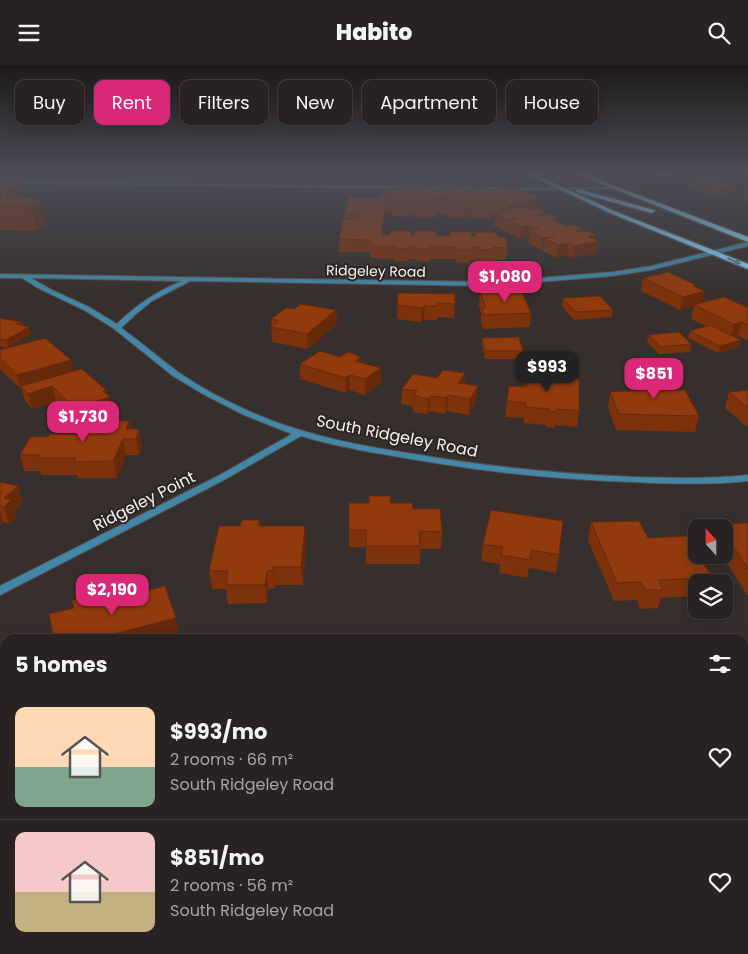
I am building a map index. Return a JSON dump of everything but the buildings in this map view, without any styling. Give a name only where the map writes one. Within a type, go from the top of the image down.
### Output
[{"type":"main road","points":[[623,214],[748,267]]},
{"type":"main road","points":[[668,214],[696,221]]},
{"type":"main road","points":[[680,214],[748,241]]},
{"type":"street","name":"Ridgeley Road","points":[[0,276],[491,284],[622,272],[678,263],[748,244]]},
{"type":"street","name":"South Ridgeley Road","points":[[23,276],[50,293],[94,312],[118,327],[177,374],[224,402],[258,418],[300,433],[352,447],[439,462],[518,472],[609,479],[682,481],[748,478]]},
{"type":"street","points":[[118,327],[131,313],[148,300],[190,280]]},
{"type":"street","name":"Ridgeley Point","points":[[0,591],[221,478],[300,433]]}]
